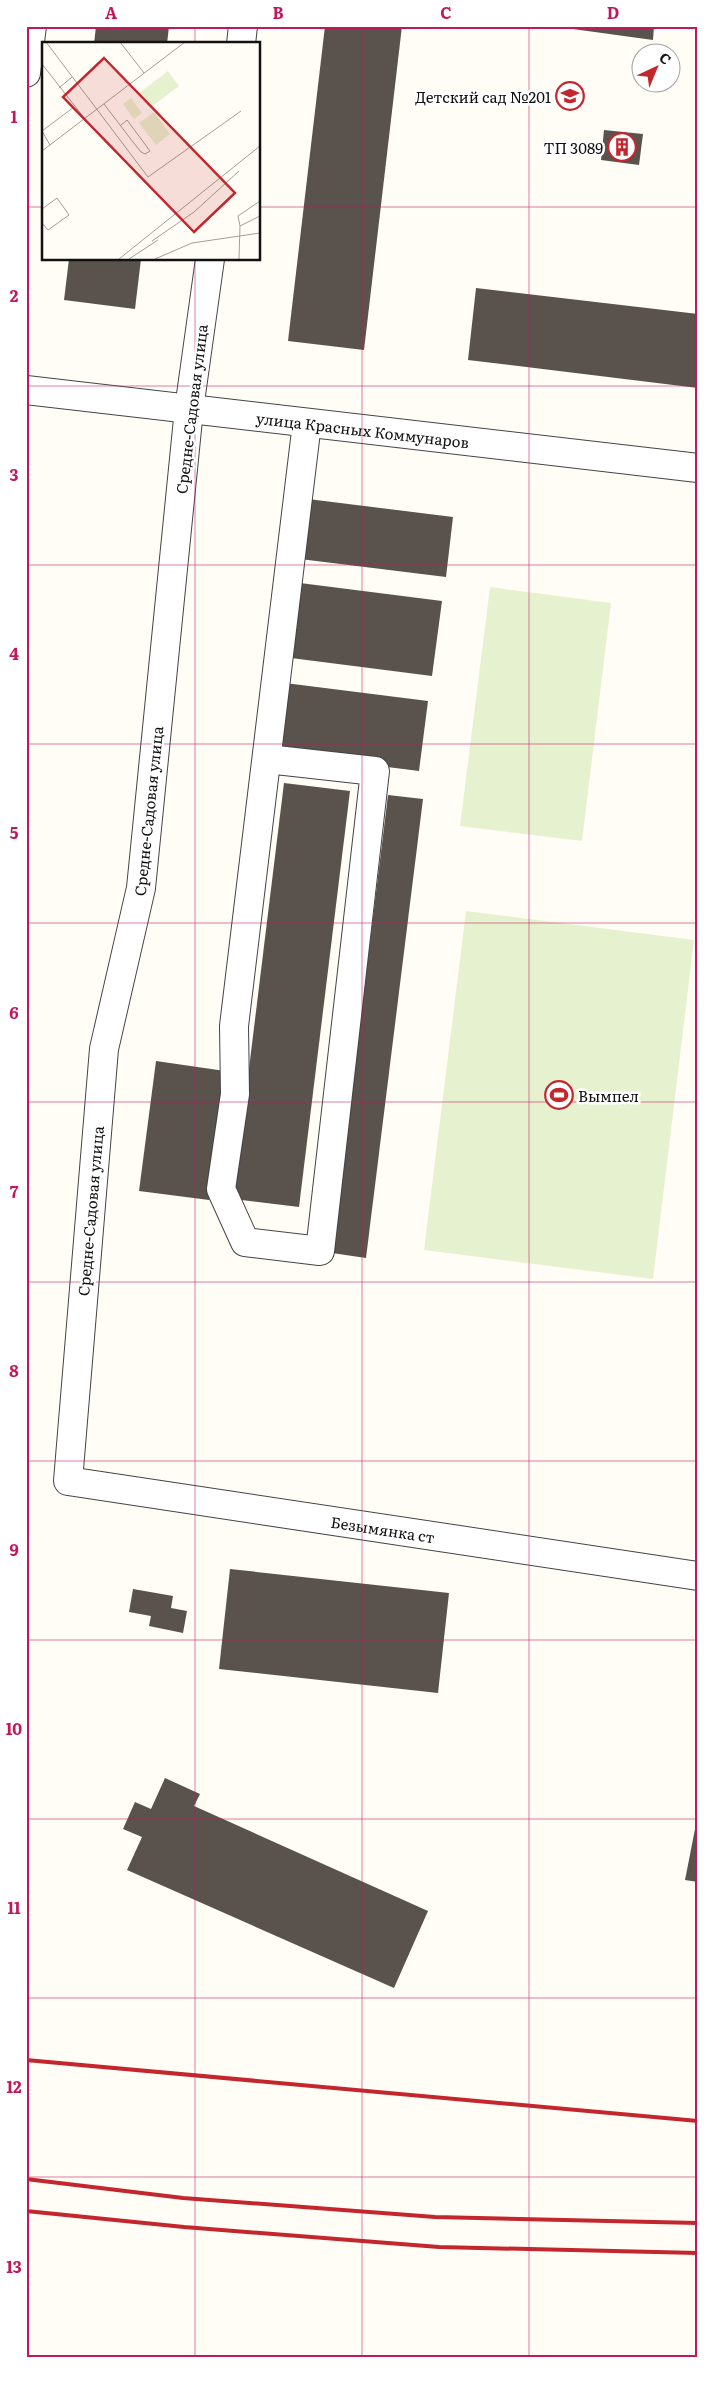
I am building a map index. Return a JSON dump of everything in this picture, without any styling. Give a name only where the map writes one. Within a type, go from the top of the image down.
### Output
[{"type":"street","points":[[26,73],[32,26]]},
{"type":"street","points":[[241,42],[243,26]]},
{"type":"street","name":"Средне-Садовая улица","points":[[68,1482],[104,1049],[141,888],[189,409],[210,260]]},
{"type":"street","name":"улица Красных Коммунаров","points":[[26,390],[698,468]]},
{"type":"street","points":[[267,759],[375,770],[320,1251],[245,1242],[220,1189],[235,1094],[234,1026],[307,423]]},
{"type":"street","name":"Безымянка ст","points":[[68,1482],[698,1576]]},
{"type":"green space","points":[[490,587],[611,603],[582,841],[460,826]]},
{"type":"green space","name":"Вымпел","points":[[466,911],[694,940],[653,1279],[424,1250]]},
{"type":"building","points":[[96,26],[169,26],[167,42],[94,42]]},
{"type":"building","points":[[325,26],[402,26],[364,350],[288,341]]},
{"type":"building","points":[[551,26],[654,26],[653,40]]},
{"type":"building","name":"ТП 3089","points":[[604,130],[643,134],[639,165],[601,160]]},
{"type":"building","points":[[69,260],[141,260],[135,309],[64,300]]},
{"type":"building","points":[[476,288],[698,314],[698,388],[468,360]]},
{"type":"building","points":[[308,499],[453,517],[446,577],[300,559]]},
{"type":"building","points":[[300,583],[442,601],[432,676],[291,658]]},
{"type":"building","points":[[285,683],[428,701],[419,771],[277,753]]},
{"type":"building","points":[[284,783],[350,791],[299,1207],[233,1199]]},
{"type":"building","points":[[388,795],[423,799],[366,1258],[332,1253]]},
{"type":"building","points":[[156,1061],[225,1071],[209,1200],[139,1191]]},
{"type":"building","points":[[230,1569],[449,1593],[438,1693],[219,1669]]},
{"type":"building","points":[[133,1589],[173,1596],[171,1608],[187,1611],[183,1633],[149,1626],[151,1616],[129,1612]]},
{"type":"building","points":[[165,1778],[200,1794],[194,1806],[428,1911],[394,1988],[127,1870],[142,1837],[123,1829],[135,1802],[151,1809]]},
{"type":"building","points":[[698,1819],[698,1882],[685,1880]]},
{"type":"railway","points":[[26,2060],[698,2121]]},
{"type":"railway","points":[[26,2179],[183,2198],[435,2217],[698,2223]]},
{"type":"railway","points":[[26,2211],[184,2227],[439,2247],[698,2253]]},
{"type":"place","name":"Детский сад №201","points":[[570,96]]},
{"type":"place","name":"ТП 3089","points":[[622,147]]},
{"type":"place","name":"Вымпел","points":[[559,1095]]}]
